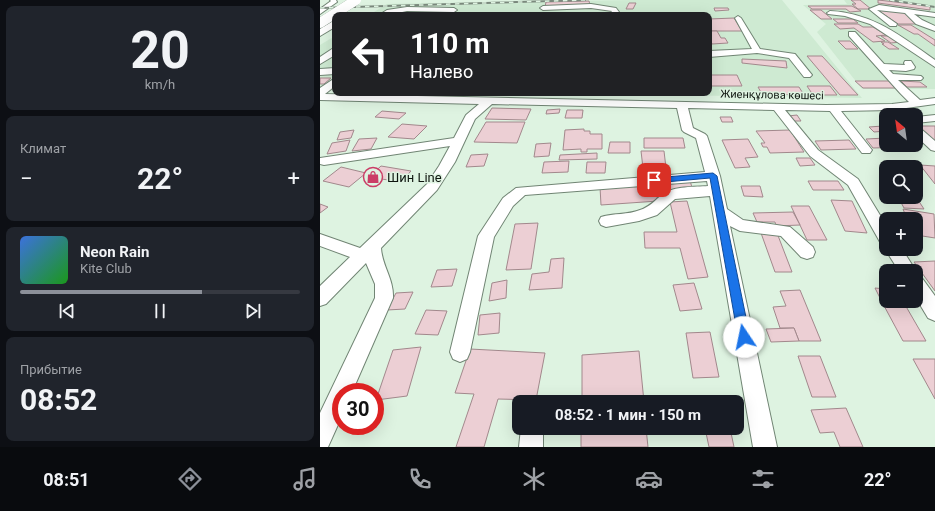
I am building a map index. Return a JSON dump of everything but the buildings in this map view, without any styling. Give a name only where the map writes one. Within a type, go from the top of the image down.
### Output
[{"type":"main road","points":[[349,12],[360,2]]},
{"type":"main road","points":[[341,12],[360,2]]},
{"type":"main road","points":[[320,23],[332,17]]},
{"type":"main road","points":[[320,33],[332,25]]},
{"type":"street","points":[[320,12],[334,2],[333,0]]},
{"type":"street","points":[[543,8],[598,6],[614,9],[616,12]]},
{"type":"street","points":[[898,28],[872,9],[879,6],[935,16]]},
{"type":"street","points":[[900,9],[913,15],[919,22],[935,29]]},
{"type":"street","points":[[389,12],[402,10],[454,10]]},
{"type":"street","points":[[830,13],[839,12],[860,17],[878,25],[935,64]]},
{"type":"street","points":[[738,18],[757,50]]},
{"type":"street","points":[[852,34],[881,67],[918,104]]},
{"type":"street","points":[[712,54],[757,50],[792,56],[807,75]]},
{"type":"street","points":[[320,60],[332,52]]},
{"type":"street","points":[[881,67],[911,67],[908,63]]},
{"type":"street","points":[[320,72],[332,71]]},
{"type":"street","points":[[891,77],[918,78]]},
{"type":"street","points":[[320,93],[332,83]]},
{"type":"street","points":[[646,96],[646,104]]},
{"type":"street","name":"Жиенқұлова көшесі","points":[[320,97],[489,101],[557,98],[646,104],[833,108],[892,107],[935,101]]},
{"type":"street","points":[[320,298],[432,187],[445,168],[459,141],[466,123],[477,109],[489,101]]},
{"type":"street","points":[[682,105],[688,130],[701,136],[715,183],[765,447]]},
{"type":"street","points":[[777,107],[814,153],[853,182],[879,226]]},
{"type":"street","points":[[833,108],[866,150]]},
{"type":"street","points":[[923,119],[935,118]]},
{"type":"street","points":[[923,136],[935,147]]},
{"type":"street","points":[[324,161],[459,141]]},
{"type":"street","points":[[606,221],[628,218],[647,213],[657,208],[666,198],[715,183]]},
{"type":"street","points":[[460,352],[486,236],[508,202],[521,191],[715,183]]},
{"type":"street","points":[[720,212],[740,225],[785,231],[807,252]]},
{"type":"street","points":[[320,240],[368,250]]},
{"type":"street","points":[[345,383],[384,298],[385,286],[382,277],[368,250]]},
{"type":"street","points":[[923,294],[935,312]]},
{"type":"street","points":[[320,439],[332,412]]},
{"type":"street","points":[[531,447],[532,435]]},
{"type":"shaded area","points":[[633,0],[782,0],[862,98],[712,96],[712,12],[374,12],[387,4]]},
{"type":"shaded area","points":[[844,0],[935,0],[935,89],[862,89],[817,32],[826,24],[803,5],[847,4]]},
{"type":"shaded area","points":[[332,38],[332,90],[320,90],[320,45]]},
{"type":"railway","points":[[320,8],[585,0]]},
{"type":"railway","points":[[890,0],[935,7]]},
{"type":"place","name":"Шин Line","points":[[373,177]]},
{"type":"route","points":[[654,180],[713,176],[744,337]]}]
